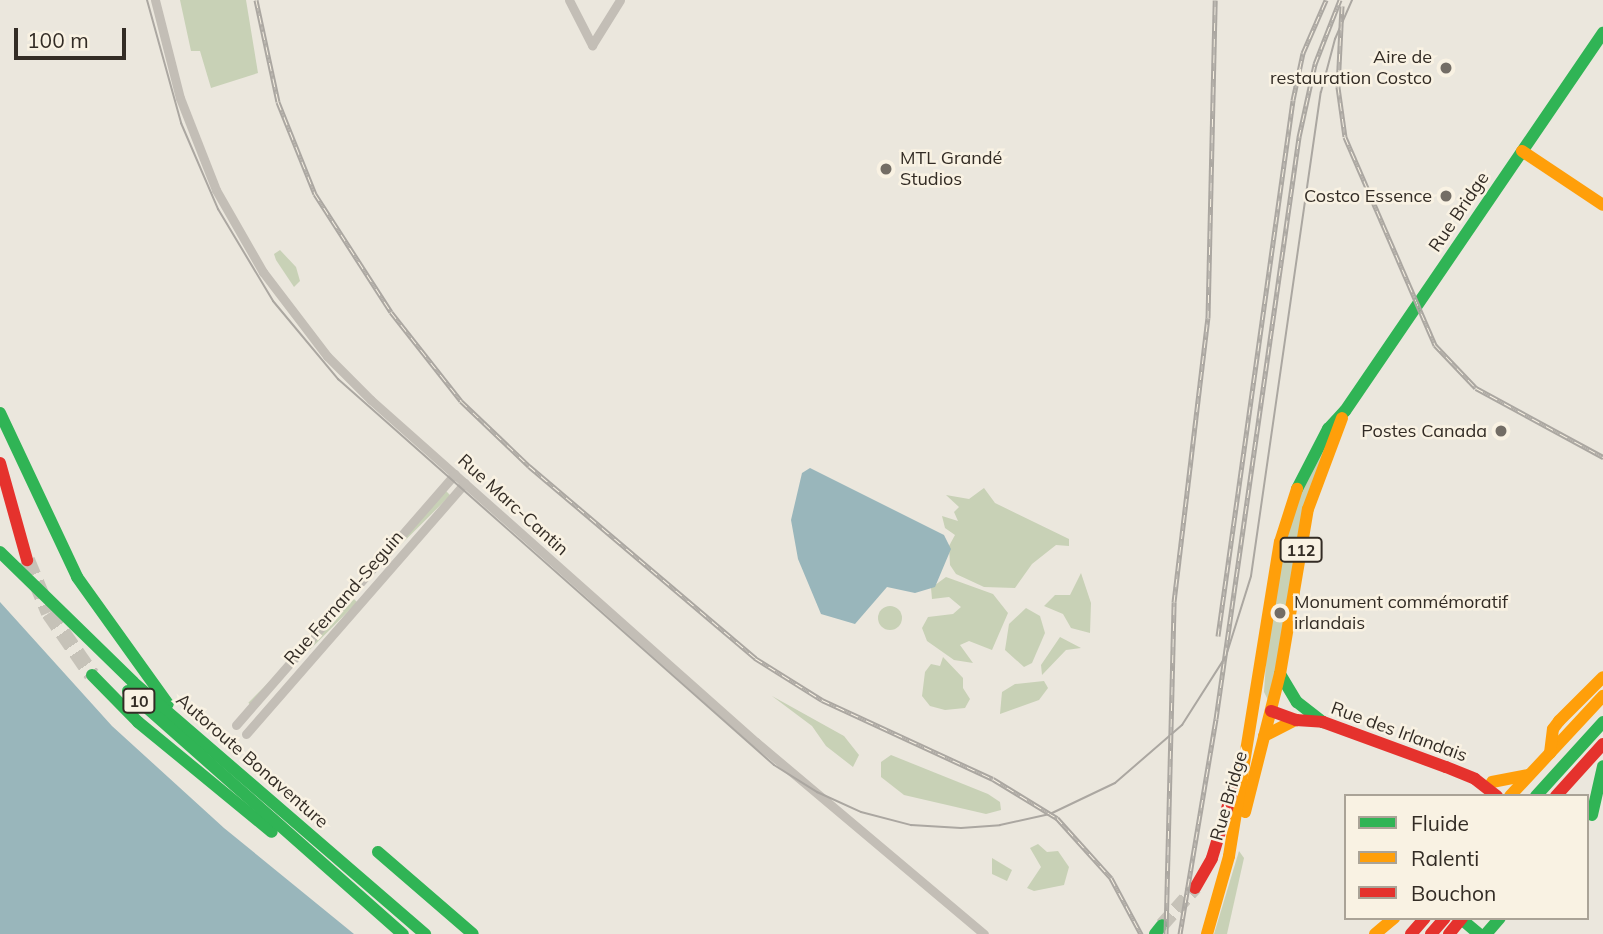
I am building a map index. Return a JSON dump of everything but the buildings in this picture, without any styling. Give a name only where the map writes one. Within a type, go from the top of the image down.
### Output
[{"type":"main road","name":"Rue Bridge","points":[[1229,856],[1235,799],[1287,514],[1316,449],[1345,411],[1603,33]]},
{"type":"main road","points":[[1522,151],[1603,205]]},
{"type":"main road","name":"Rue Bridge","points":[[1207,934],[1280,674],[1308,509],[1345,411]]},
{"type":"main road","points":[[0,413],[76,577],[181,723]]},
{"type":"main road","points":[[0,463],[27,560]]},
{"type":"main road","name":"Autoroute Bonaventure","points":[[0,552],[181,723],[425,934]]},
{"type":"main road","name":"Autoroute Bonaventure","points":[[0,568],[114,679],[403,934]]},
{"type":"main road","points":[[1280,674],[1297,702],[1323,722]]},
{"type":"main road","points":[[92,675],[166,745],[276,836],[337,877]]},
{"type":"main road","points":[[1550,752],[1553,729],[1603,677]]},
{"type":"main road","points":[[1511,794],[1603,696]]},
{"type":"main road","name":"Rue des Irlandais","points":[[1254,699],[1271,711],[1296,720],[1323,722],[1475,779],[1492,782],[1509,794]]},
{"type":"main road","points":[[1263,740],[1296,720]]},
{"type":"main road","points":[[1538,794],[1603,722]]},
{"type":"main road","name":"Rue Bridge","points":[[1195,891],[1208,876],[1235,799],[1263,740]]},
{"type":"main road","points":[[1558,794],[1603,744]]},
{"type":"main road","points":[[1590,818],[1603,766]]},
{"type":"main road","points":[[1492,782],[1530,774]]},
{"type":"main road","name":"Rue des Irlandais","points":[[1475,779],[1494,794]]},
{"type":"main road","points":[[1590,818],[1603,804]]},
{"type":"main road","points":[[378,852],[473,934]]},
{"type":"main road","points":[[1375,934],[1392,920]]},
{"type":"main road","points":[[1411,934],[1423,920]]},
{"type":"main road","points":[[1431,934],[1442,920]]},
{"type":"main road","points":[[1486,934],[1499,920]]},
{"type":"main road","points":[[1458,928],[1479,934]]},
{"type":"street","name":"Rue Marc-Cantin","points":[[155,0],[192,133],[255,260],[336,366],[756,742],[984,934]]},
{"type":"street","points":[[569,0],[592,46],[620,0]]},
{"type":"street","name":"Rue Fernand-Seguin","points":[[236,725],[455,474]]},
{"type":"street","name":"Rue Fernand-Seguin","points":[[246,734],[465,483]]},
{"type":"green space","points":[[180,0],[246,0],[258,73],[211,88],[200,51],[191,51]]},
{"type":"green space","points":[[280,250],[296,267],[300,281],[294,287],[276,260],[274,254]]},
{"type":"green space","points":[[1330,434],[1268,700],[1264,692],[1267,646],[1283,547],[1299,493]]},
{"type":"green space","points":[[984,488],[995,503],[1069,539],[1069,546],[1056,545],[1032,564],[1015,588],[984,587],[956,574],[950,565],[949,546],[955,535],[945,528],[942,516],[958,521],[954,512],[959,507],[946,495],[969,499]]},
{"type":"green space","points":[[446,491],[450,495],[364,582],[360,577]]},
{"type":"green space","points":[[1081,573],[1091,603],[1090,633],[1071,628],[1063,614],[1044,606],[1055,595],[1070,595]]},
{"type":"green space","points":[[946,577],[993,594],[1008,613],[992,650],[969,641],[960,645],[973,663],[954,660],[927,641],[922,628],[928,617],[953,614],[961,607],[949,597],[932,599],[931,588]]},
{"type":"green space","points":[[353,598],[357,602],[253,707],[248,703]]},
{"type":"green space","points":[[890,606],[898,610],[902,618],[898,626],[890,630],[882,626],[878,618],[882,610]]},
{"type":"green space","points":[[1026,608],[1040,616],[1045,633],[1032,663],[1024,667],[1005,650],[1009,624]]},
{"type":"green space","points":[[1060,637],[1081,648],[1066,650],[1042,675],[1041,665]]},
{"type":"green space","points":[[943,657],[963,678],[963,688],[970,699],[965,708],[945,710],[930,706],[922,696],[925,672],[931,664],[940,666]]},
{"type":"green space","points":[[1044,681],[1048,688],[1039,700],[1000,714],[1002,692],[1015,684]]},
{"type":"green space","points":[[772,696],[844,736],[859,755],[853,767],[826,746],[812,726]]},
{"type":"green space","points":[[891,755],[988,794],[1000,802],[1001,810],[986,814],[904,795],[881,777],[881,762]]},
{"type":"green space","points":[[1038,844],[1047,852],[1058,851],[1069,867],[1064,885],[1034,891],[1027,888],[1041,867],[1030,848]]},
{"type":"green space","points":[[1239,851],[1244,858],[1227,934],[1214,934]]},
{"type":"green space","points":[[992,858],[1012,870],[1007,881],[992,874]]},
{"type":"water","points":[[810,468],[944,535],[951,549],[935,587],[915,593],[887,587],[855,624],[821,614],[798,559],[791,520],[802,473]]},
{"type":"water","points":[[0,602],[112,726],[224,828],[354,934],[0,934]]},
{"type":"tunnel","points":[[27,560],[49,613],[92,675]]},
{"type":"tunnel","points":[[1162,925],[1195,888]]},
{"type":"tram line","points":[[147,0],[181,123],[218,209],[273,301],[338,379],[774,765],[817,792],[861,812],[911,825],[961,828],[1000,825],[1050,814],[1115,783],[1182,725],[1226,656],[1251,576],[1321,92],[1335,39],[1352,0]]},
{"type":"railway","points":[[256,0],[278,102],[315,194],[391,312],[461,401],[529,466],[755,658],[822,700],[993,779],[1057,818],[1111,878],[1141,934]]},
{"type":"railway","points":[[1166,934],[1174,602],[1208,318],[1215,0]]},
{"type":"railway","points":[[1218,636],[1293,100],[1303,53],[1326,0]]},
{"type":"railway","points":[[1180,934],[1216,719],[1299,137],[1315,64],[1340,0]]},
{"type":"railway","points":[[1342,6],[1338,87],[1345,137],[1435,345],[1476,388],[1603,457]]},
{"type":"traffic: fast","points":[[1297,489],[1328,429],[1345,411],[1603,33]]},
{"type":"traffic: fast","points":[[0,413],[77,577],[168,704]]},
{"type":"traffic: fast","points":[[0,552],[133,682],[425,934]]},
{"type":"traffic: fast","points":[[1280,674],[1297,702],[1323,722]]},
{"type":"traffic: fast","points":[[92,675],[138,722],[272,832]]},
{"type":"traffic: fast","points":[[128,691],[403,934]]},
{"type":"traffic: fast","points":[[1538,794],[1603,722]]},
{"type":"traffic: fast","points":[[1592,815],[1603,766]]},
{"type":"traffic: fast","points":[[378,852],[473,934]]},
{"type":"traffic: fast","points":[[1462,920],[1479,934]]},
{"type":"traffic: fast","points":[[1486,934],[1498,920]]},
{"type":"traffic: fast","points":[[1155,934],[1162,925]]},
{"type":"traffic: slow","points":[[1522,151],[1603,205]]},
{"type":"traffic: slow","points":[[1245,812],[1280,674],[1308,509],[1342,418]]},
{"type":"traffic: slow","points":[[1207,934],[1229,856],[1280,542],[1297,489]]},
{"type":"traffic: slow","points":[[1512,794],[1550,753],[1553,729],[1559,721],[1603,677]]},
{"type":"traffic: slow","points":[[1550,753],[1603,696]]},
{"type":"traffic: slow","points":[[1264,736],[1296,720]]},
{"type":"traffic: slow","points":[[1492,782],[1527,775]]},
{"type":"traffic: slow","points":[[1375,934],[1392,920]]},
{"type":"traffic: jam","points":[[0,463],[27,560]]},
{"type":"traffic: jam","points":[[1271,711],[1296,720],[1323,722],[1446,767],[1475,779],[1494,794]]},
{"type":"traffic: jam","points":[[1558,794],[1603,744]]},
{"type":"traffic: jam","points":[[1195,888],[1212,858],[1232,792]]},
{"type":"traffic: jam","points":[[1411,934],[1423,920]]},
{"type":"traffic: jam","points":[[1431,934],[1443,920]]},
{"type":"traffic: jam","points":[[1449,934],[1460,920]]},
{"type":"place","name":"Aire de restauration Costco","points":[[1446,68]]},
{"type":"place","name":"MTL Grandé Studios","points":[[886,169]]},
{"type":"place","name":"Costco Essence","points":[[1446,196]]},
{"type":"place","name":"Postes Canada","points":[[1501,431]]},
{"type":"place","name":"Monument commémoratif irlandais","points":[[1280,613]]}]
